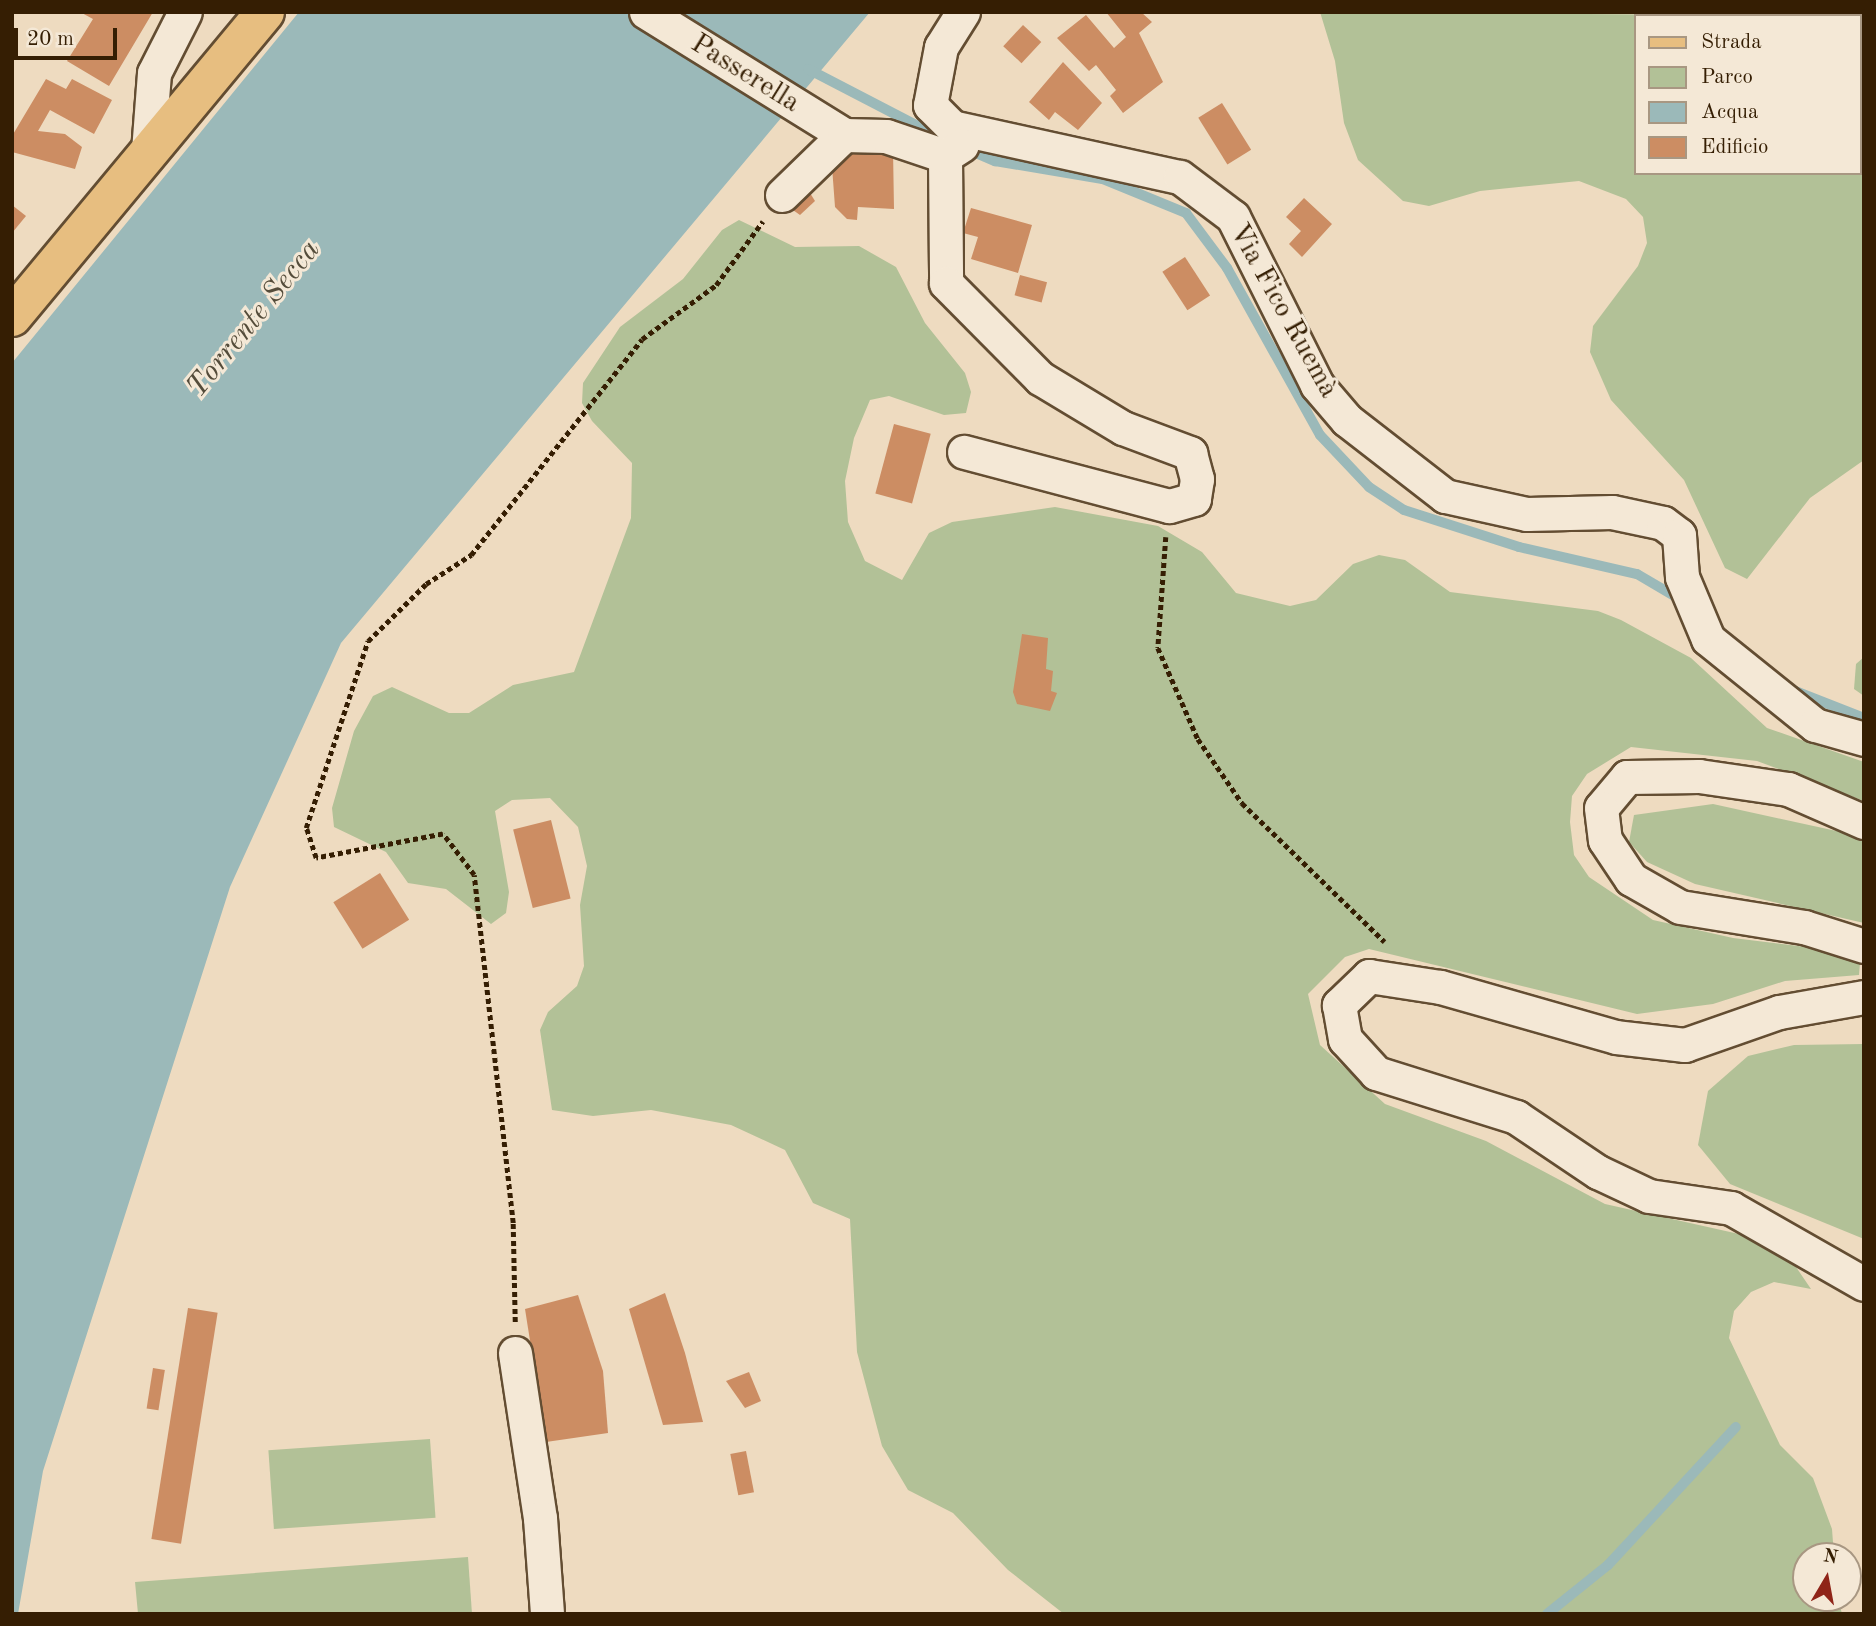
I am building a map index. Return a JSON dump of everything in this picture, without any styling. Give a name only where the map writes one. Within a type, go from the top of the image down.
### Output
[{"type":"main road","points":[[12,317],[265,12]]},
{"type":"street","points":[[148,151],[154,73],[185,12]]},
{"type":"street","name":"Passerella","points":[[646,12],[844,135]]},
{"type":"street","name":"Via Fico Ruemà","points":[[963,12],[941,47],[930,105],[952,127],[1180,177],[1233,216],[1317,385],[1347,420],[1445,496],[1527,514],[1612,512],[1663,523],[1679,535],[1682,577],[1708,639],[1815,725],[1864,739]]},
{"type":"street","points":[[945,156],[984,132]]},
{"type":"street","points":[[782,195],[844,135],[886,136],[945,156]]},
{"type":"street","points":[[945,156],[946,283],[1040,378],[1123,428],[1190,453],[1194,499],[1169,506],[964,452]]},
{"type":"street","points":[[1864,822],[1788,789],[1699,776],[1627,777],[1601,808],[1605,840],[1631,879],[1680,907],[1804,927],[1864,946]]},
{"type":"street","points":[[1864,998],[1779,1012],[1685,1045],[1616,1037],[1440,987],[1369,976],[1339,1005],[1345,1039],[1376,1073],[1516,1117],[1598,1172],[1649,1196],[1731,1208],[1864,1283]]},
{"type":"street","points":[[515,1353],[540,1518],[547,1614]]},
{"type":"path","points":[[515,1353],[513,1223],[474,875],[443,834],[316,858],[306,828],[368,640],[426,584],[471,555],[642,339],[716,285],[782,195]]},
{"type":"path","points":[[1169,506],[1158,648],[1198,739],[1241,803],[1392,948]]},
{"type":"green space","points":[[1320,12],[1634,14],[1634,175],[1862,175],[1864,34],[1864,460],[1810,498],[1747,579],[1725,568],[1684,480],[1611,400],[1590,352],[1593,326],[1638,266],[1647,243],[1643,217],[1626,199],[1579,181],[1480,191],[1429,206],[1403,201],[1358,160],[1344,123],[1335,61]]},
{"type":"green space","points":[[739,220],[795,247],[859,246],[896,267],[925,323],[965,373],[971,392],[966,413],[944,415],[889,396],[870,400],[854,438],[845,481],[848,522],[865,561],[902,580],[929,533],[952,522],[1055,507],[1158,526],[1202,552],[1236,593],[1290,606],[1316,600],[1353,564],[1379,555],[1405,560],[1450,592],[1598,611],[1621,620],[1691,658],[1767,728],[1864,762],[1864,801],[1757,761],[1631,747],[1587,774],[1572,796],[1570,822],[1574,855],[1589,877],[1653,920],[1733,938],[1839,951],[1860,963],[1859,975],[1785,981],[1713,1004],[1637,1014],[1369,949],[1345,957],[1308,994],[1320,1045],[1385,1104],[1486,1141],[1605,1204],[1739,1234],[1796,1267],[1811,1289],[1774,1282],[1751,1292],[1734,1311],[1729,1338],[1780,1445],[1813,1478],[1832,1529],[1833,1542],[1792,1542],[1792,1612],[1842,1614],[1064,1614],[1008,1570],[953,1513],[908,1490],[882,1446],[857,1352],[850,1219],[813,1203],[785,1150],[731,1125],[651,1110],[593,1116],[552,1110],[540,1030],[548,1012],[577,986],[584,966],[580,905],[587,866],[578,827],[550,798],[512,800],[495,811],[509,892],[506,913],[491,924],[446,889],[408,883],[386,852],[334,827],[332,808],[354,731],[373,696],[392,687],[449,713],[469,713],[513,685],[574,672],[631,518],[632,463],[592,421],[582,403],[583,383],[620,327],[683,279],[722,230]]},
{"type":"green space","points":[[1864,657],[1864,696],[1854,689],[1856,664]]},
{"type":"green space","points":[[1713,804],[1864,837],[1864,923],[1695,884],[1647,862],[1629,842],[1634,815]]},
{"type":"green space","points":[[1864,1044],[1864,1239],[1730,1184],[1698,1145],[1708,1091],[1748,1056],[1794,1045]]},
{"type":"green space","points":[[430,1439],[436,1518],[274,1529],[268,1450]]},
{"type":"green space","points":[[468,1557],[472,1614],[138,1614],[135,1582]]},
{"type":"water","name":"Torrente Secca","points":[[299,12],[870,12],[341,643],[230,887],[43,1471],[18,1614],[12,1614],[12,363]]},
{"type":"building","points":[[80,12],[153,12],[109,86],[67,61],[93,19]]},
{"type":"building","points":[[1106,12],[1141,12],[1152,22],[1139,33],[1163,82],[1123,113],[1110,96],[1116,90],[1096,65],[1089,71],[1057,38],[1086,15],[1114,48],[1126,37]]},
{"type":"building","points":[[1023,25],[1041,42],[1022,63],[1003,46]]},
{"type":"building","points":[[1063,62],[1102,103],[1078,130],[1055,112],[1049,120],[1029,102]]},
{"type":"building","points":[[46,79],[66,89],[72,79],[112,100],[94,134],[50,110],[38,131],[65,134],[82,147],[75,169],[12,152],[12,136]]},
{"type":"building","points":[[1222,103],[1251,150],[1227,164],[1198,118]]},
{"type":"building","points":[[893,149],[894,209],[858,207],[857,220],[847,219],[835,207],[831,153]]},
{"type":"building","points":[[805,185],[815,201],[800,215],[783,203]]},
{"type":"building","points":[[1304,198],[1332,224],[1302,257],[1289,244],[1301,231],[1286,217]]},
{"type":"building","points":[[12,205],[26,216],[12,233]]},
{"type":"building","points":[[971,208],[1032,225],[1018,273],[971,259],[978,237],[963,233]]},
{"type":"building","points":[[1185,257],[1210,296],[1187,310],[1162,272]]},
{"type":"building","points":[[1020,275],[1047,282],[1042,303],[1015,295]]},
{"type":"building","points":[[894,424],[931,434],[912,503],[875,494]]},
{"type":"building","points":[[1022,634],[1048,638],[1046,669],[1053,671],[1051,691],[1057,693],[1050,711],[1017,704],[1013,692]]},
{"type":"building","points":[[551,820],[571,899],[533,908],[513,829]]},
{"type":"building","points":[[380,873],[409,920],[363,949],[333,902]]},
{"type":"building","points":[[665,1293],[685,1353],[703,1422],[663,1425],[629,1309]]},
{"type":"building","points":[[578,1295],[603,1371],[608,1433],[546,1442],[525,1309]]},
{"type":"building","points":[[188,1308],[218,1313],[181,1544],[151,1539]]},
{"type":"building","points":[[153,1368],[165,1370],[158,1410],[147,1408]]},
{"type":"building","points":[[749,1372],[761,1401],[745,1408],[726,1381]]},
{"type":"building","points":[[746,1451],[754,1492],[738,1495],[730,1454]]},
{"type":"waterway","points":[[808,69],[943,139]]},
{"type":"waterway","points":[[964,148],[995,161],[1103,179],[1186,213],[1227,268],[1320,435],[1369,487],[1404,510],[1519,547],[1637,574],[1683,601]]},
{"type":"waterway","points":[[1795,691],[1864,718]]},
{"type":"waterway","points":[[1547,1614],[1608,1565],[1736,1427]]}]
